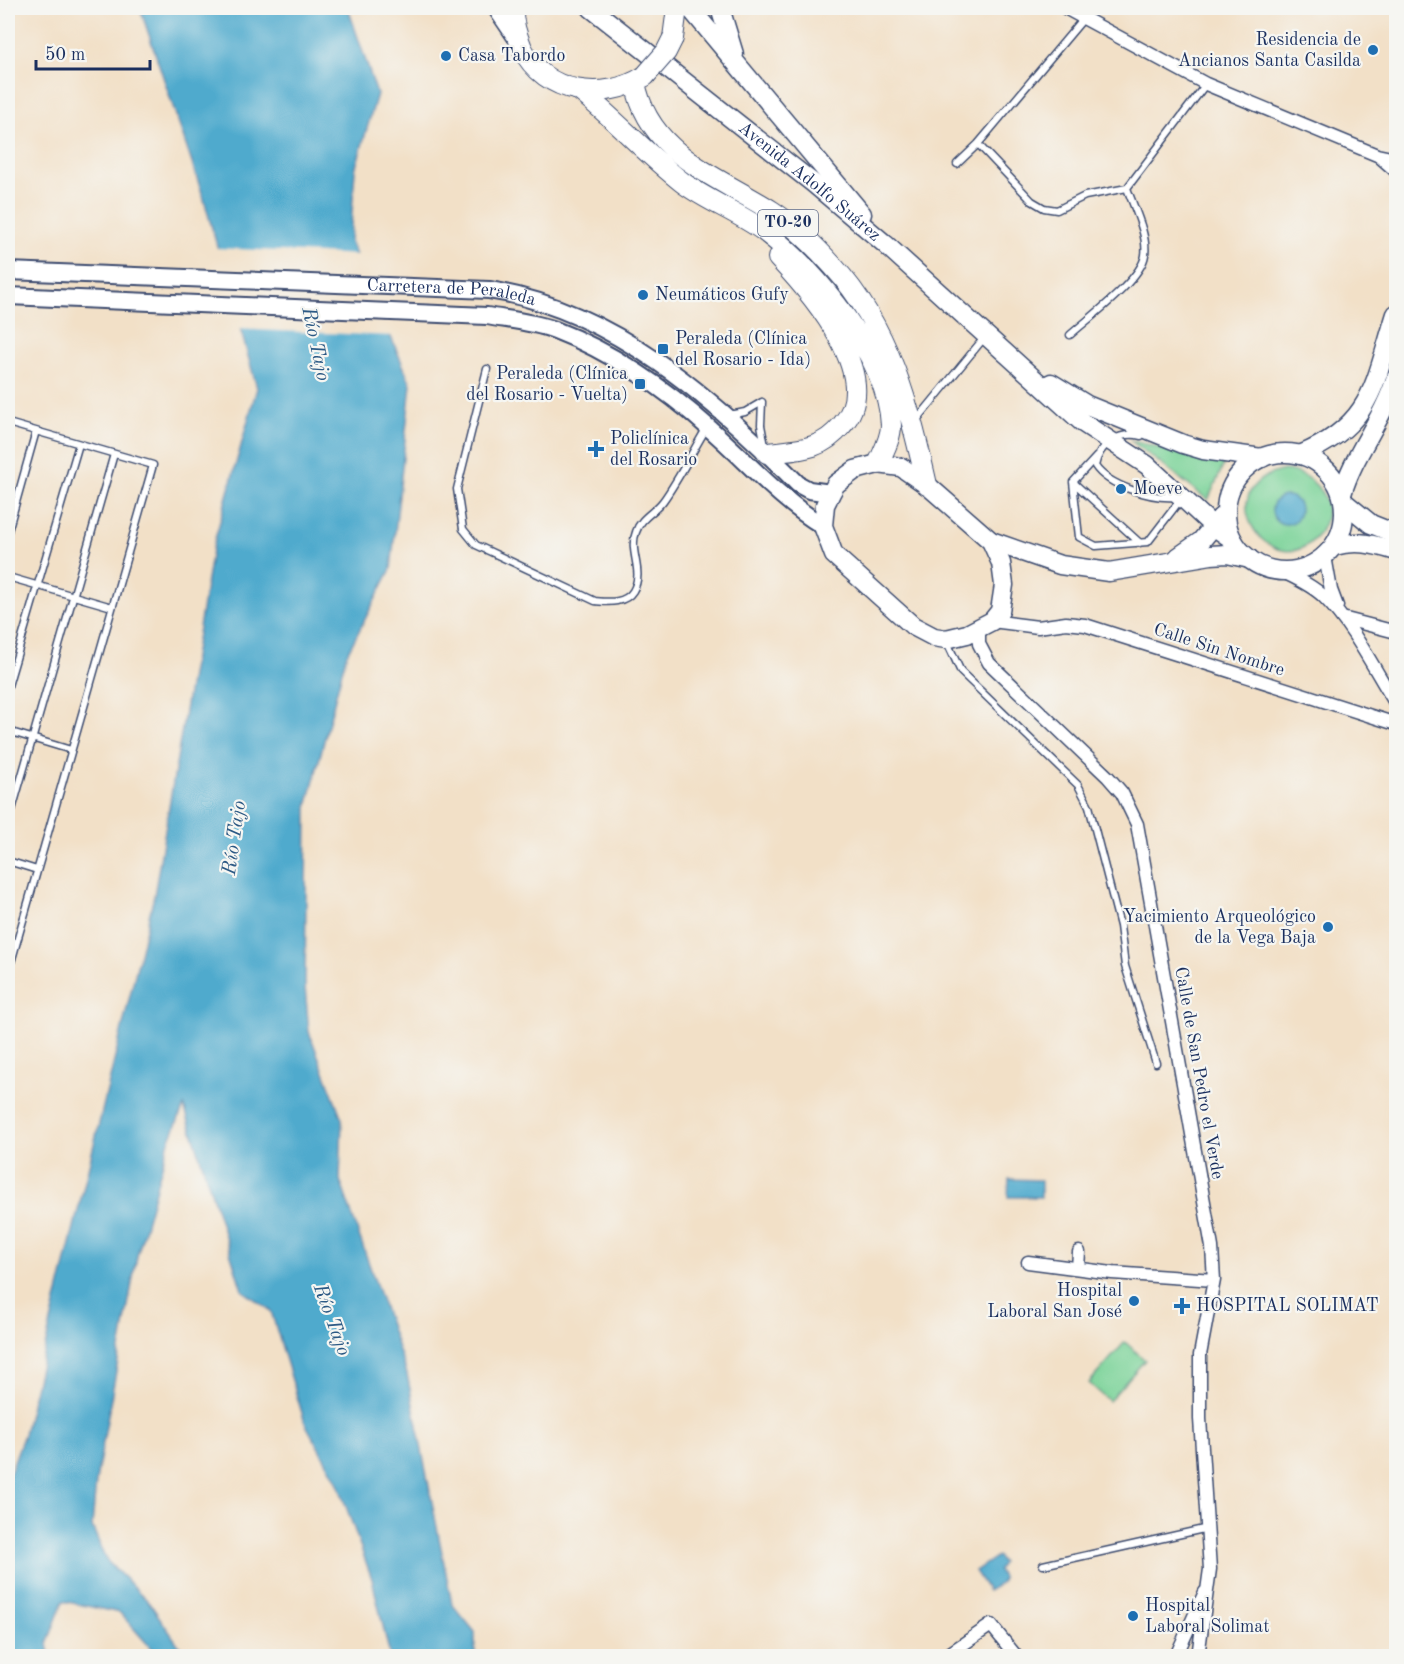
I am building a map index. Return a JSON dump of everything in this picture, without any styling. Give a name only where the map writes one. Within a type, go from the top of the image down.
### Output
[{"type":"highway","name":"TO-20","points":[[513,8],[518,38],[535,67],[548,78],[580,91],[599,92],[640,79],[639,100],[648,119],[687,162],[772,211],[804,236],[834,267],[853,291],[884,342],[900,377],[927,485]]},
{"type":"highway","points":[[640,79],[661,59],[673,38],[681,10]]},
{"type":"highway","name":"TO-20","points":[[580,91],[685,184],[740,216],[790,252],[816,277],[840,309],[869,357],[886,400],[891,425],[890,436],[878,464]]},
{"type":"highway","points":[[740,216],[795,275],[841,340],[851,365],[856,390],[846,421],[827,440],[801,449],[767,453]]},
{"type":"main road","points":[[497,8],[518,38]]},
{"type":"main road","name":"Avenida Adolfo Suárez","points":[[591,8],[753,134],[885,244],[1083,423],[1147,465],[1213,526],[1233,540]]},
{"type":"main road","points":[[720,8],[738,64]]},
{"type":"main road","points":[[681,10],[738,64],[885,244]]},
{"type":"main road","name":"Carretera de Peraleda","points":[[8,271],[489,290],[520,295],[554,306],[616,336],[663,366],[728,416],[798,484],[809,490],[831,493]]},
{"type":"main road","name":"Carretera de Peraleda","points":[[8,296],[487,316],[530,323],[574,338],[630,369],[708,426],[781,496],[823,526]]},
{"type":"main road","points":[[1300,455],[1329,441],[1359,415],[1374,385],[1396,314]]},
{"type":"main road","name":"Avenida Adolfo Suárez","points":[[1020,365],[1086,405],[1183,444],[1203,450],[1262,458]]},
{"type":"main road","points":[[1329,551],[1343,525],[1343,498],[1349,471],[1385,411],[1396,378]]},
{"type":"main road","points":[[1250,559],[1233,540],[1226,511],[1228,498],[1240,474],[1262,458],[1287,453],[1314,460],[1326,469],[1343,498],[1376,526],[1396,534]]},
{"type":"main road","points":[[878,464],[901,467],[927,485],[991,541],[998,551],[1003,575],[1004,597],[1000,611],[986,625],[946,639],[934,637],[913,626],[851,573],[834,555],[823,526],[825,505],[836,484],[855,470],[878,464]]},
{"type":"main road","points":[[1349,471],[1356,501],[1376,526]]},
{"type":"main road","points":[[1169,562],[1201,541],[1226,511]]},
{"type":"main road","points":[[991,541],[1045,560],[1083,569],[1109,572],[1227,554],[1250,559],[1265,567],[1281,571],[1297,570],[1329,551],[1364,543],[1396,551]]},
{"type":"main road","points":[[1003,575],[1022,562],[1045,560]]},
{"type":"street","points":[[1065,8],[1206,84],[1377,155],[1396,159]]},
{"type":"street","points":[[1377,155],[1396,171]]},
{"type":"street","points":[[1329,551],[1331,590],[1342,618]]},
{"type":"street","points":[[1281,571],[1301,580],[1323,596],[1342,618],[1396,704]]},
{"type":"street","points":[[1342,618],[1396,632]]},
{"type":"street","name":"Calle Sin Nombre","points":[[986,625],[1038,627],[1066,623],[1085,625],[1393,723]]},
{"type":"street","name":"Calle de San Pedro el Verde","points":[[986,625],[979,644],[989,663],[1108,777],[1122,793],[1137,824],[1212,1246],[1214,1280],[1200,1355],[1200,1419],[1208,1528],[1208,1586],[1198,1656]]},
{"type":"street","points":[[1078,1268],[1079,1252]]},
{"type":"street","points":[[1028,1262],[1214,1280]]},
{"type":"street","name":"Calle de San Pedro el Verde","points":[[1176,1656],[1208,1586]]},
{"type":"street","points":[[946,1656],[991,1625],[1016,1656]]},
{"type":"lane","points":[[957,164],[978,144],[1084,18]]},
{"type":"lane","points":[[978,144],[1032,201],[1044,208],[1057,210],[1085,196],[1127,188],[1206,84]]},
{"type":"lane","points":[[1070,335],[1140,270],[1146,255],[1144,240],[1127,188]]},
{"type":"lane","points":[[913,425],[986,335]]},
{"type":"lane","points":[[488,369],[457,489],[463,529],[476,545],[595,601],[613,602],[625,599],[633,591],[639,574],[634,534],[642,520],[663,502],[708,426]]},
{"type":"lane","points":[[728,416],[745,412],[762,402],[761,425],[767,453]]},
{"type":"lane","points":[[8,423],[153,465],[8,973]]},
{"type":"lane","points":[[8,531],[36,432]]},
{"type":"lane","points":[[1183,444],[1124,434],[1110,442],[1073,482],[1080,537],[1096,546],[1148,542],[1183,496]]},
{"type":"lane","points":[[8,686],[79,444]]},
{"type":"lane","points":[[8,824],[114,454]]},
{"type":"lane","points":[[1097,456],[1095,466],[1100,473],[1138,493],[1166,498],[1183,496]]},
{"type":"lane","points":[[1073,482],[1140,543]]},
{"type":"lane","points":[[8,578],[112,607]]},
{"type":"lane","points":[[946,639],[961,672],[1002,714],[1072,777],[1089,806],[1120,927],[1125,966],[1156,1063]]},
{"type":"lane","points":[[8,731],[71,750]]},
{"type":"lane","points":[[8,861],[37,870]]},
{"type":"lane","points":[[1043,1565],[1208,1528]]},
{"type":"green space","points":[[1130,440],[1224,464],[1208,500]]},
{"type":"green space","points":[[1285,470],[1296,472],[1314,483],[1325,500],[1327,511],[1320,532],[1303,548],[1284,550],[1268,544],[1254,530],[1247,513],[1249,495],[1260,480]]},
{"type":"green space","points":[[1125,1342],[1145,1360],[1109,1401],[1089,1383]]},
{"type":"water","name":"Río Tajo","points":[[140,8],[348,8],[377,94],[355,170],[350,241],[411,384],[391,569],[346,656],[307,807],[305,987],[309,1032],[342,1119],[340,1180],[407,1374],[452,1604],[475,1632],[475,1656],[390,1656],[372,1579],[337,1481],[305,1423],[271,1311],[242,1290],[184,1106],[168,1144],[137,1256],[96,1481],[92,1526],[106,1560],[149,1602],[186,1656],[158,1656],[120,1613],[63,1601],[48,1642],[50,1656],[8,1656],[8,1478],[24,1434],[154,896],[212,550],[257,388],[203,196]]},
{"type":"water","points":[[1286,496],[1296,500],[1300,510],[1296,520],[1286,524],[1276,520],[1272,510],[1276,500]]},
{"type":"water","points":[[1009,1179],[1041,1180],[1041,1197],[1008,1197]]},
{"type":"water","points":[[997,1556],[1002,1563],[998,1570],[1003,1579],[1000,1584],[988,1591],[975,1571]]},
{"type":"pier","points":[[215,248],[359,255],[393,336],[237,329]]},
{"type":"place","name":"Residencia de Ancianos Santa Casilda","points":[[1373,50]]},
{"type":"place","name":"Casa Tabordo","points":[[446,56]]},
{"type":"place","name":"Neumáticos Gufy","points":[[643,295]]},
{"type":"place","name":"Peraleda (Clínica del Rosario - Ida)","points":[[663,349]]},
{"type":"place","name":"Peraleda (Clínica del Rosario - Vuelta)","points":[[640,384]]},
{"type":"place","name":"Policlínica del Rosario","points":[[596,449]]},
{"type":"place","name":"Moeve","points":[[1121,489]]},
{"type":"place","name":"Yacimiento Arqueológico de la Vega Baja","points":[[1328,927]]},
{"type":"place","name":"Hospital Laboral San José","points":[[1134,1301]]},
{"type":"place","name":"HOSPITAL SOLIMAT","points":[[1182,1306]]},
{"type":"place","name":"Hospital Laboral Solimat","points":[[1133,1616]]}]
